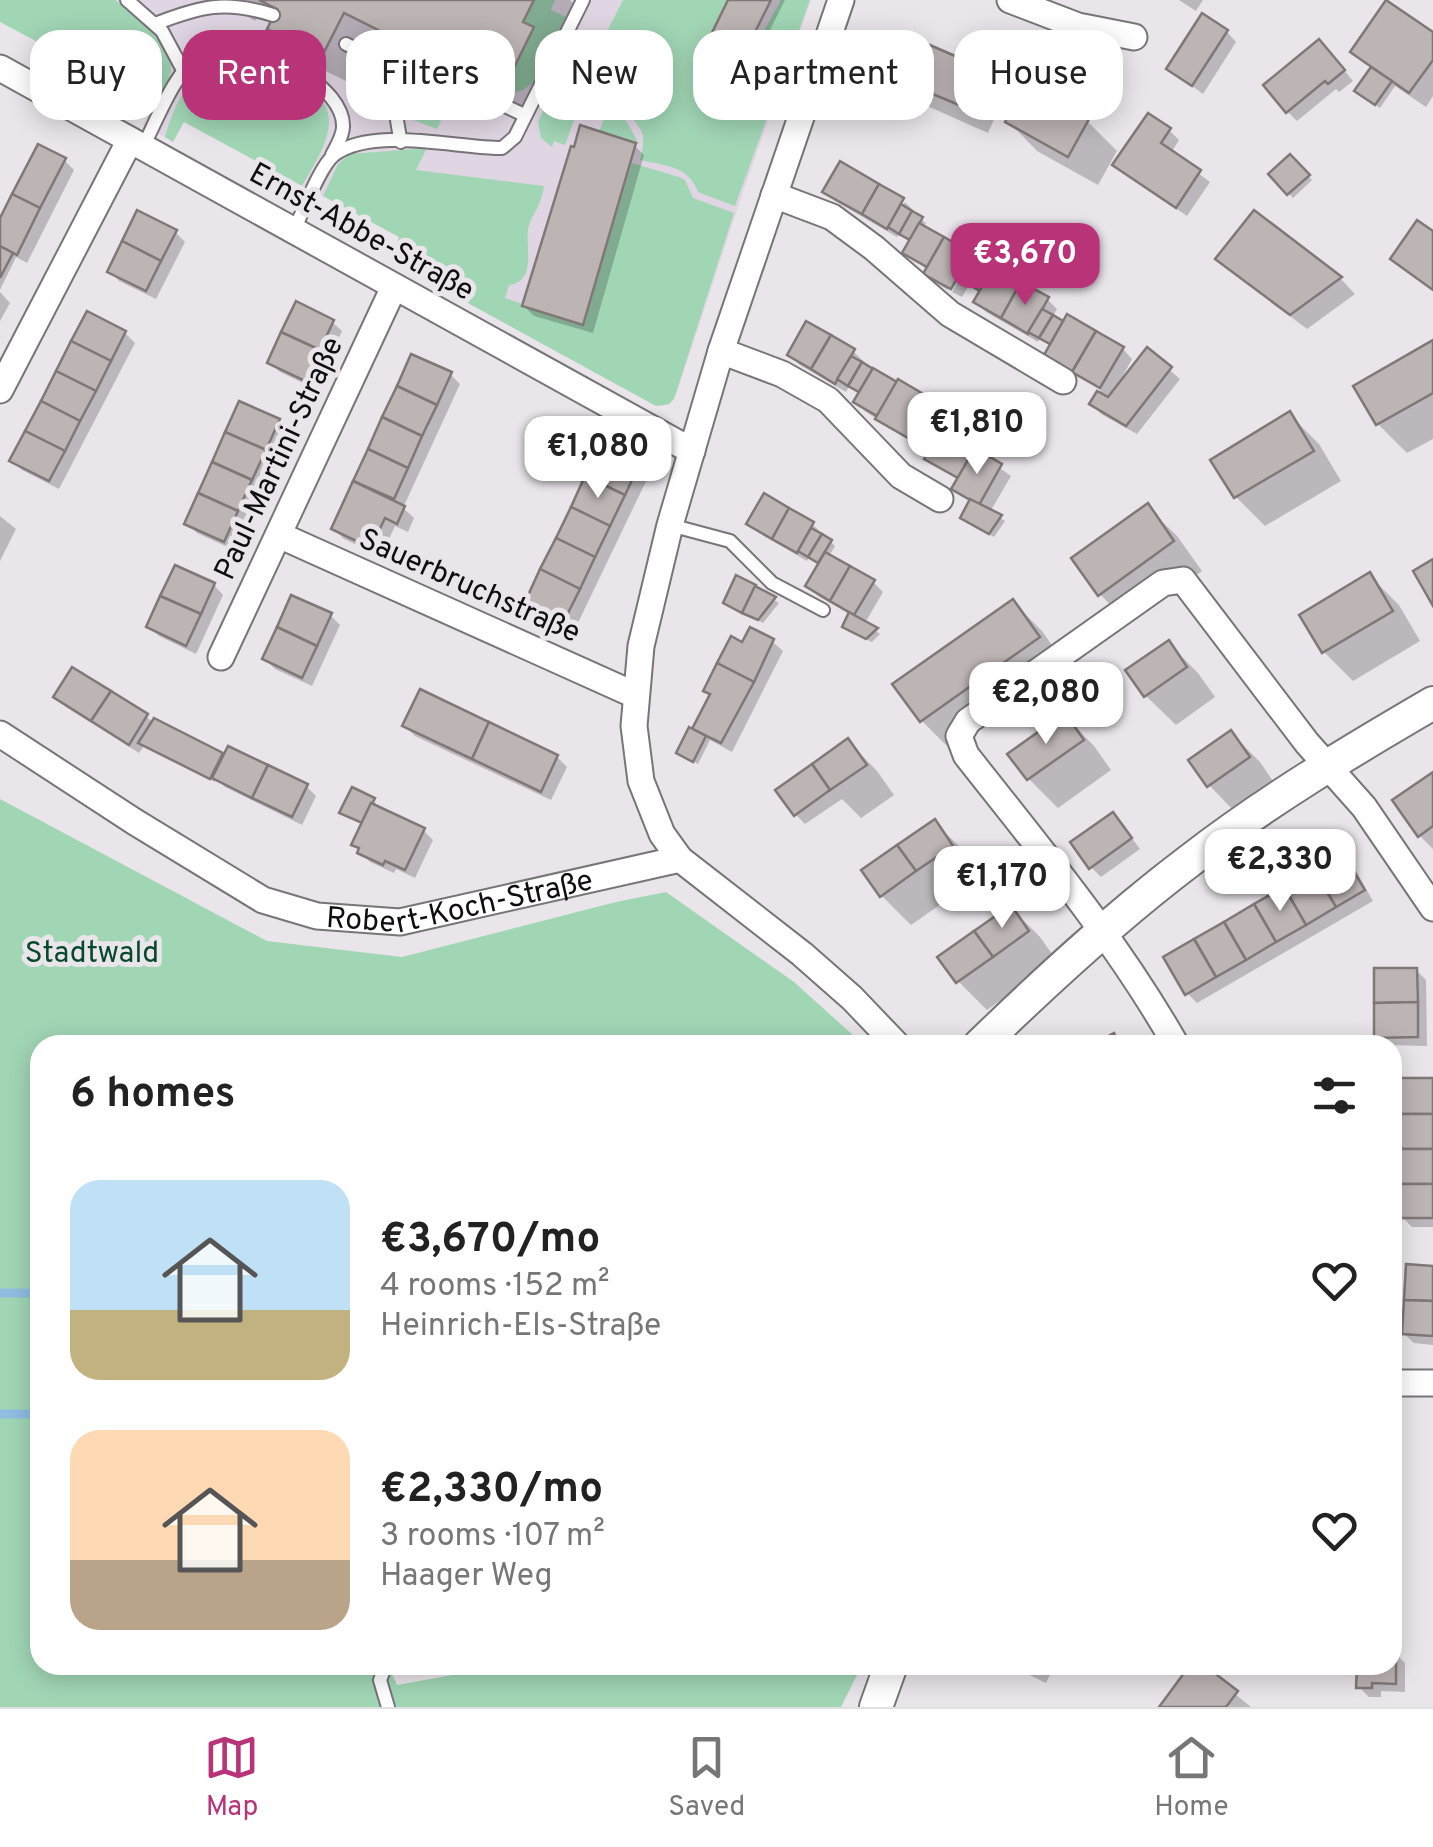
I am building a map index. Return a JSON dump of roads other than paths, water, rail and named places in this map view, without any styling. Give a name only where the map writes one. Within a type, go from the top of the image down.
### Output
[{"type":"street","points":[[841,0],[722,351],[670,525],[641,646],[635,740],[642,781],[662,834],[680,858],[802,954],[887,1035]]},
{"type":"street","points":[[1010,0],[1078,26],[1134,37]]},
{"type":"street","name":"Ernst-Abbe-Straße","points":[[0,68],[692,451]]},
{"type":"street","points":[[0,390],[136,144]]},
{"type":"street","points":[[774,195],[832,217],[950,314],[1062,381]]},
{"type":"street","name":"Paul-Martini-Straße","points":[[222,658],[394,287]]},
{"type":"street","points":[[722,351],[782,374],[828,400],[901,476],[940,499]]},
{"type":"street","name":"Sauerbruchstraße","points":[[279,534],[635,695]]},
{"type":"street","points":[[1170,1035],[1144,988],[1104,931],[966,755],[959,736],[968,721],[1162,583],[1183,580],[1327,765],[1364,806],[1433,908]]},
{"type":"street","points":[[991,1035],[1104,931],[1189,861],[1327,765],[1433,703]]},
{"type":"street","name":"Robert-Koch-Straße","points":[[0,734],[262,900],[317,916],[400,922],[680,858]]},
{"type":"street","points":[[1402,1383],[1433,1382]]},
{"type":"street","points":[[876,1707],[887,1675]]},
{"type":"lane","points":[[127,0],[170,42],[182,68]]},
{"type":"lane","points":[[331,157],[354,145],[401,142],[502,148],[515,138],[582,0]]},
{"type":"lane","points":[[155,24],[200,6],[218,4],[255,8],[274,15]]},
{"type":"lane","points":[[136,144],[182,75]]},
{"type":"lane","points":[[294,230],[344,126],[339,107],[326,88]]},
{"type":"lane","points":[[515,111],[524,115]]},
{"type":"lane","points":[[396,120],[401,142]]},
{"type":"lane","points":[[670,525],[730,540],[772,582],[823,610]]},
{"type":"lane","points":[[382,1675],[388,1707]]},
{"type":"waterway","points":[[0,1293],[30,1293]]},
{"type":"waterway","points":[[0,1414],[30,1414]]},
{"type":"park label","name":"Stadtwald","points":[[92,952]]}]
